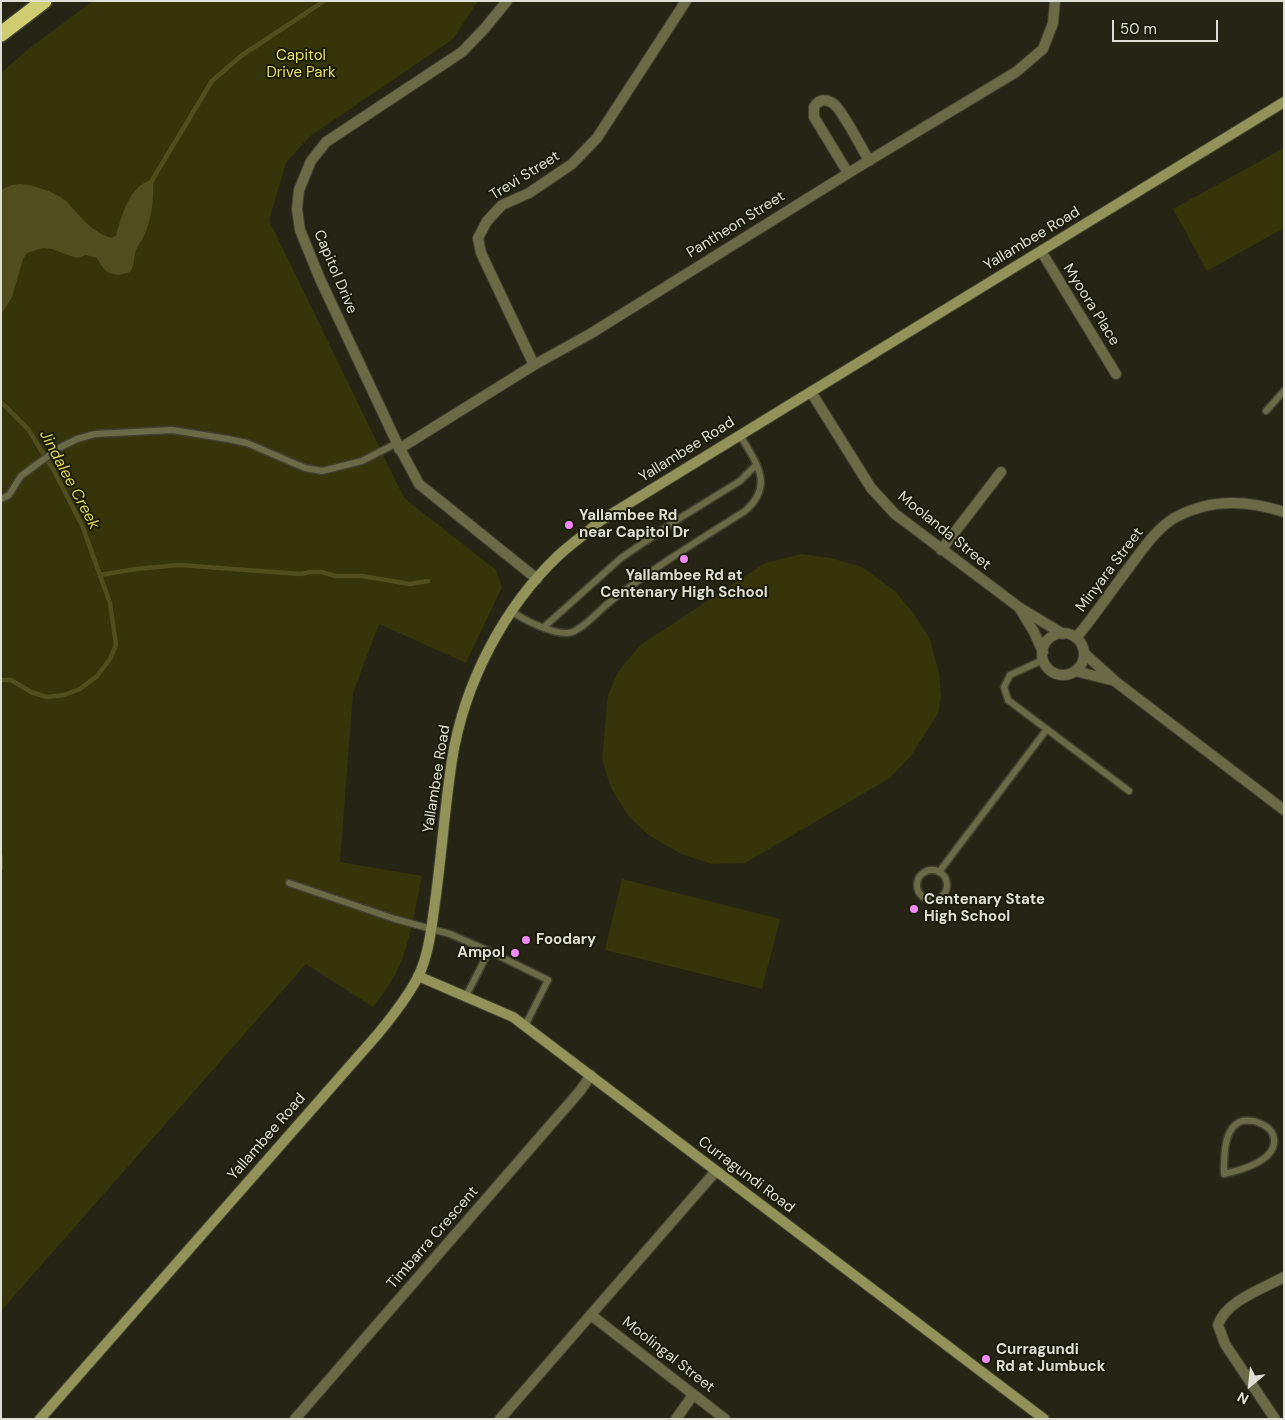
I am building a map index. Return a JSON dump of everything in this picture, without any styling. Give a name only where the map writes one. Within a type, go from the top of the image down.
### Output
[{"type":"highway","points":[[1,34],[44,1]]},
{"type":"main road","name":"Yallambee Road","points":[[40,1419],[386,1024],[402,1003],[418,976],[432,929],[452,759],[461,719],[472,686],[511,611],[537,579],[559,556],[600,521],[1284,102]]},
{"type":"main road","name":"Curragundi Road","points":[[418,976],[513,1017],[1044,1419]]},
{"type":"street","name":"Capitol Drive","points":[[507,1],[462,52],[326,142],[311,160],[299,190],[297,210],[300,230],[320,279],[398,446],[419,484],[537,579]]},
{"type":"street","name":"Trevi Street","points":[[534,365],[481,254],[478,238],[487,220],[502,205],[529,193],[572,164],[597,138],[686,1]]},
{"type":"street","name":"Pantheon Street","points":[[398,446],[590,334],[1016,72],[1043,49],[1053,23],[1055,1]]},
{"type":"street","points":[[848,174],[814,117],[814,107],[819,101],[826,100],[836,106],[869,161]]},
{"type":"street","name":"Myoora Place","points":[[1040,251],[1116,374]]},
{"type":"street","name":"Moolanda Street","points":[[811,392],[871,488],[895,514],[1020,608],[1064,634]]},
{"type":"street","points":[[941,550],[1001,472]]},
{"type":"street","name":"Minyara Street","points":[[1076,638],[1155,534],[1175,518],[1194,509],[1242,502],[1264,505],[1284,512]]},
{"type":"street","name":"Moolanda Street","points":[[1020,608],[1034,632],[1043,656]]},
{"type":"street","points":[[1084,653],[1080,666],[1075,671],[1063,675],[1056,674],[1046,666],[1043,656],[1048,640],[1058,634],[1072,635],[1082,646],[1084,653],[1116,682],[1284,810]]},
{"type":"street","points":[[1075,671],[1116,682]]},
{"type":"street","name":"Timbarra Crescent","points":[[294,1419],[580,1091],[591,1075]]},
{"type":"street","points":[[500,1419],[716,1171]]},
{"type":"street","points":[[1275,1419],[1225,1344],[1218,1325],[1224,1313],[1233,1305],[1284,1277]]},
{"type":"street","name":"Moolingal Street","points":[[592,1315],[725,1419]]},
{"type":"street","points":[[676,1419],[694,1395]]},
{"type":"lane","points":[[1266,411],[1284,391]]},
{"type":"lane","points":[[1,499],[8,495],[21,476],[54,452],[77,439],[95,434],[172,430],[247,443],[286,461],[305,468],[322,471],[362,461],[398,446]]},
{"type":"lane","points":[[511,611],[526,621],[544,627],[568,633],[578,629],[620,594],[663,563],[745,511],[761,490],[760,476],[756,464],[740,436]]},
{"type":"lane","points":[[544,627],[621,558],[680,518],[740,481],[756,464]]},
{"type":"lane","points":[[1043,656],[1010,675],[1004,688],[1008,700],[1129,792]]},
{"type":"lane","points":[[939,872],[1047,729]]},
{"type":"lane","points":[[934,870],[939,872],[946,879],[947,884],[944,894],[936,900],[925,899],[917,888],[918,878],[924,871],[934,870]]},
{"type":"lane","points":[[289,883],[395,919],[450,934],[548,980],[525,1026]]},
{"type":"lane","points":[[466,996],[489,951]]},
{"type":"lane","points":[[1254,1121],[1264,1125],[1273,1132],[1274,1141],[1272,1149],[1266,1157],[1240,1170],[1224,1174],[1224,1164],[1227,1140],[1232,1129],[1241,1122],[1254,1121]]},
{"type":"green space","name":"Capitol Drive Park","points":[[93,1],[478,1],[453,39],[309,137],[286,163],[269,220],[404,498],[496,570],[502,587],[466,663],[379,624],[353,693],[340,862],[422,876],[406,948],[397,971],[386,989],[373,1007],[306,964],[1,1311],[1,73],[27,50]]},
{"type":"green space","points":[[1284,148],[1284,228],[1207,271],[1173,209]]},
{"type":"green space","points":[[801,554],[831,558],[862,567],[895,591],[914,614],[930,639],[939,673],[941,696],[938,714],[910,757],[890,778],[745,863],[712,864],[681,854],[650,836],[629,817],[611,788],[602,759],[608,695],[618,672],[639,646],[765,563]]},
{"type":"green space","points":[[622,879],[780,919],[762,989],[605,950]]},
{"type":"shaded area","points":[[153,179],[151,215],[143,238],[136,250],[130,272],[119,275],[110,274],[97,258],[86,255],[76,258],[52,249],[43,248],[27,253],[23,259],[12,297],[1,315],[1,190],[19,184],[51,192],[67,202],[92,228],[112,238],[116,235],[128,201],[138,188]]},
{"type":"waterway","points":[[151,182],[212,81],[241,56],[324,1]]},
{"type":"waterway","name":"Jindalee Creek","points":[[1,402],[28,429],[54,471],[82,525],[110,603],[116,645],[110,659],[97,676],[80,689],[64,695],[47,697],[31,692],[11,680],[1,680]]},
{"type":"waterway","points":[[100,575],[179,565],[301,574],[321,572],[336,576],[362,576],[410,584],[428,581]]},
{"type":"waterway","name":"Jindalee Creek","points":[[1,857],[1,868]]},
{"type":"place","name":"Yallambee Rd near Capitol Dr","points":[[569,525]]},
{"type":"place","name":"Yallambee Rd at Centenary High School","points":[[684,559]]},
{"type":"place","name":"Centenary State High School","points":[[914,909]]},
{"type":"place","name":"Foodary","points":[[526,940]]},
{"type":"place","name":"Ampol","points":[[515,953]]},
{"type":"place","name":"Curragundi Rd at Jumbuck","points":[[986,1359]]}]
